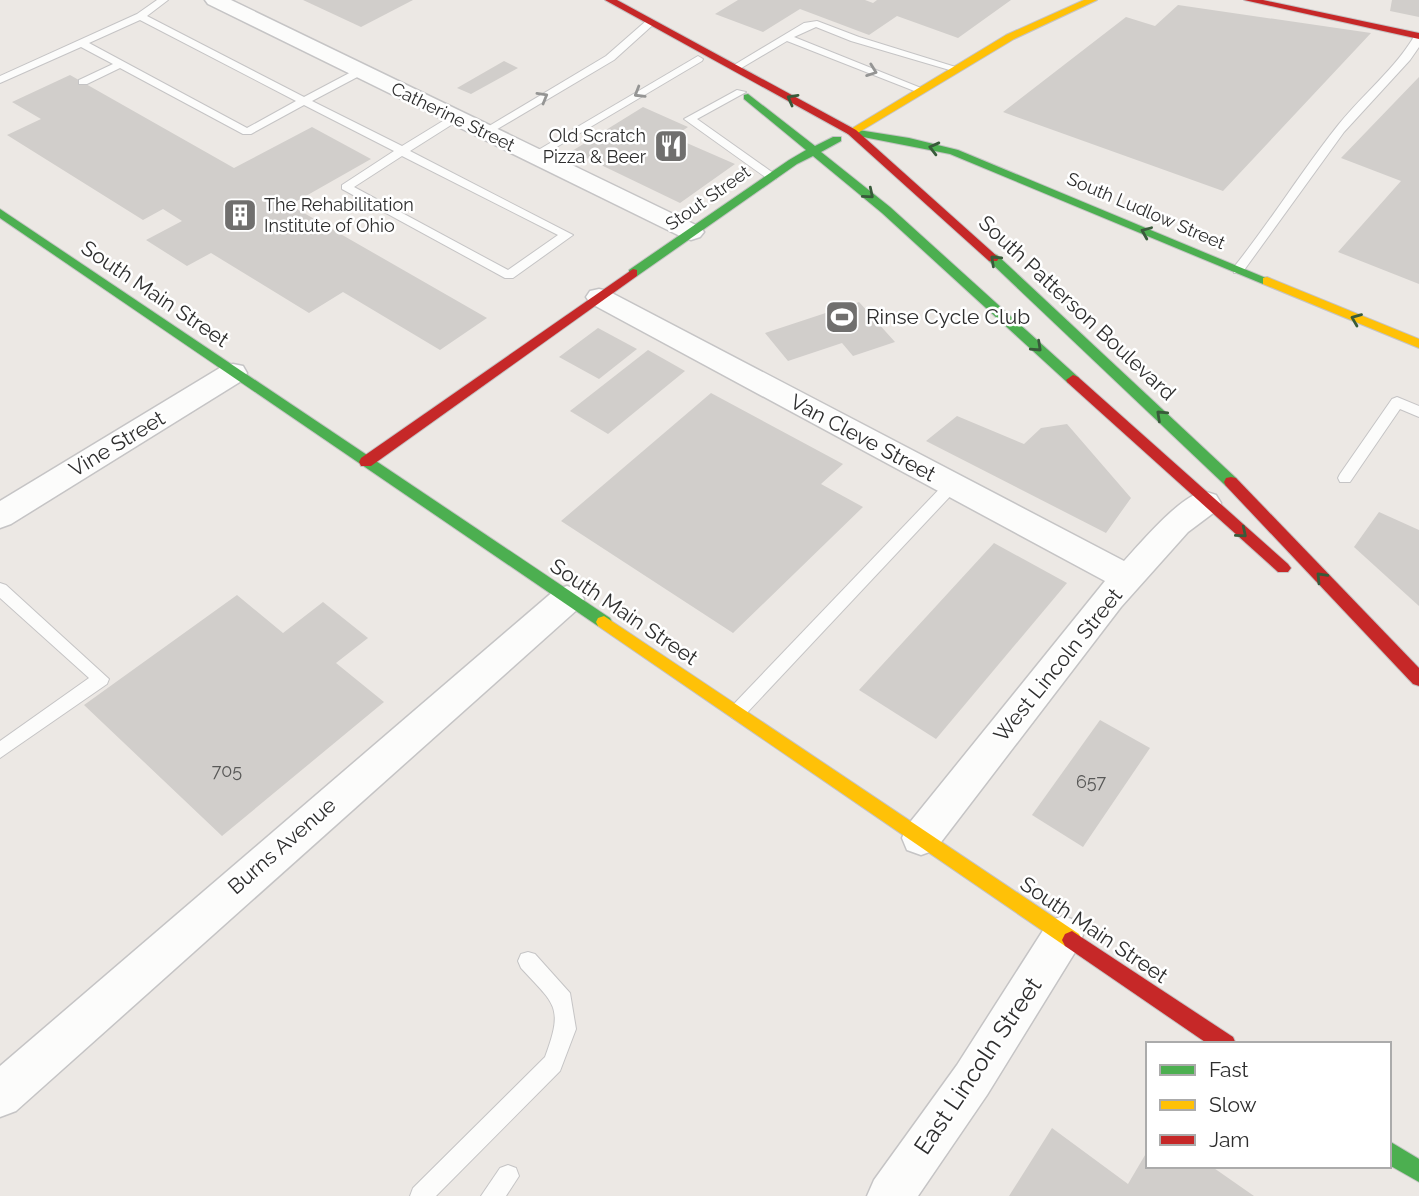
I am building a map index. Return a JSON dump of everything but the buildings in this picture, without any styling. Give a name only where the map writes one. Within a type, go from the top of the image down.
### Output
[{"type":"main road","name":"South Patterson Boulevard","points":[[610,0],[852,132],[992,257],[1211,461],[1419,680]]},
{"type":"main road","name":"Stout Street","points":[[366,462],[772,177],[1010,37],[1092,0]]},
{"type":"main road","points":[[1248,0],[1419,36]]},
{"type":"main road","name":"South Patterson Boulevard","points":[[654,26],[817,149],[897,217],[1205,503],[1291,574]]},
{"type":"main road","name":"South Ludlow Street","points":[[852,132],[909,141],[954,152],[1419,344]]},
{"type":"main road","name":"South Main Street","points":[[0,213],[1223,1042]]},
{"type":"main road","name":"South Patterson Boulevard","points":[[1323,601],[1419,680]]},
{"type":"main road","points":[[1391,1153],[1419,1171]]},
{"type":"street","name":"Catherine Street","points":[[215,0],[691,232]]},
{"type":"street","name":"Van Cleve Street","points":[[599,297],[1128,578]]},
{"type":"street","name":"Vine Street","points":[[0,516],[233,373]]},
{"type":"street","name":"West Lincoln Street","points":[[921,838],[1128,578],[1177,524],[1205,503]]},
{"type":"street","name":"Burns Avenue","points":[[0,1095],[567,599]]},
{"type":"street","name":"East Lincoln Street","points":[[890,1196],[979,1069],[1063,935]]},
{"type":"lane","points":[[0,79],[83,44],[140,16],[163,0]]},
{"type":"lane","points":[[140,16],[304,101],[402,151],[567,235],[509,275],[346,187],[402,151],[456,118]]},
{"type":"lane","points":[[734,68],[808,25],[817,24],[855,39],[957,69]]},
{"type":"lane","points":[[485,132],[610,58],[654,26]]},
{"type":"lane","points":[[1238,270],[1272,229],[1349,118],[1412,53],[1419,36]]},
{"type":"lane","points":[[786,37],[921,90]]},
{"type":"lane","points":[[83,44],[247,132],[359,72]]},
{"type":"lane","points":[[534,156],[698,59]]},
{"type":"lane","points":[[83,82],[121,64]]},
{"type":"lane","points":[[741,92],[689,119],[772,177]]},
{"type":"lane","points":[[1345,478],[1398,402],[1419,412]]},
{"type":"lane","points":[[736,713],[952,485]]},
{"type":"lane","points":[[0,589],[101,679],[0,751]]},
{"type":"lane","points":[[421,1196],[552,1064],[566,1029],[563,1000],[528,961]]},
{"type":"lane","points":[[492,1196],[508,1176]]},
{"type":"traffic: fast","points":[[748,97],[886,210],[1073,380]]},
{"type":"traffic: fast","points":[[852,132],[909,141],[954,152],[1267,281]]},
{"type":"traffic: fast","points":[[633,273],[793,162],[837,139]]},
{"type":"traffic: fast","points":[[0,213],[604,622]]},
{"type":"traffic: fast","points":[[993,258],[1231,482]]},
{"type":"traffic: fast","points":[[1391,1153],[1419,1171]]},
{"type":"traffic: slow","points":[[852,132],[1010,37],[1092,0]]},
{"type":"traffic: slow","points":[[1267,281],[1419,344]]},
{"type":"traffic: slow","points":[[604,622],[1072,940]]},
{"type":"traffic: jam","points":[[610,0],[852,132],[993,258]]},
{"type":"traffic: jam","points":[[1249,0],[1419,36]]},
{"type":"traffic: jam","points":[[366,462],[633,273]]},
{"type":"traffic: jam","points":[[1073,380],[1283,568]]},
{"type":"traffic: jam","points":[[1231,482],[1419,679]]},
{"type":"traffic: jam","points":[[1072,940],[1223,1042]]},
{"type":"place","name":"Old Scratch Pizza & Beer","points":[[671,146]]},
{"type":"place","name":"The Rehabilitation Institute of Ohio","points":[[240,215]]},
{"type":"place","name":"Rinse Cycle Club","points":[[842,317]]}]
